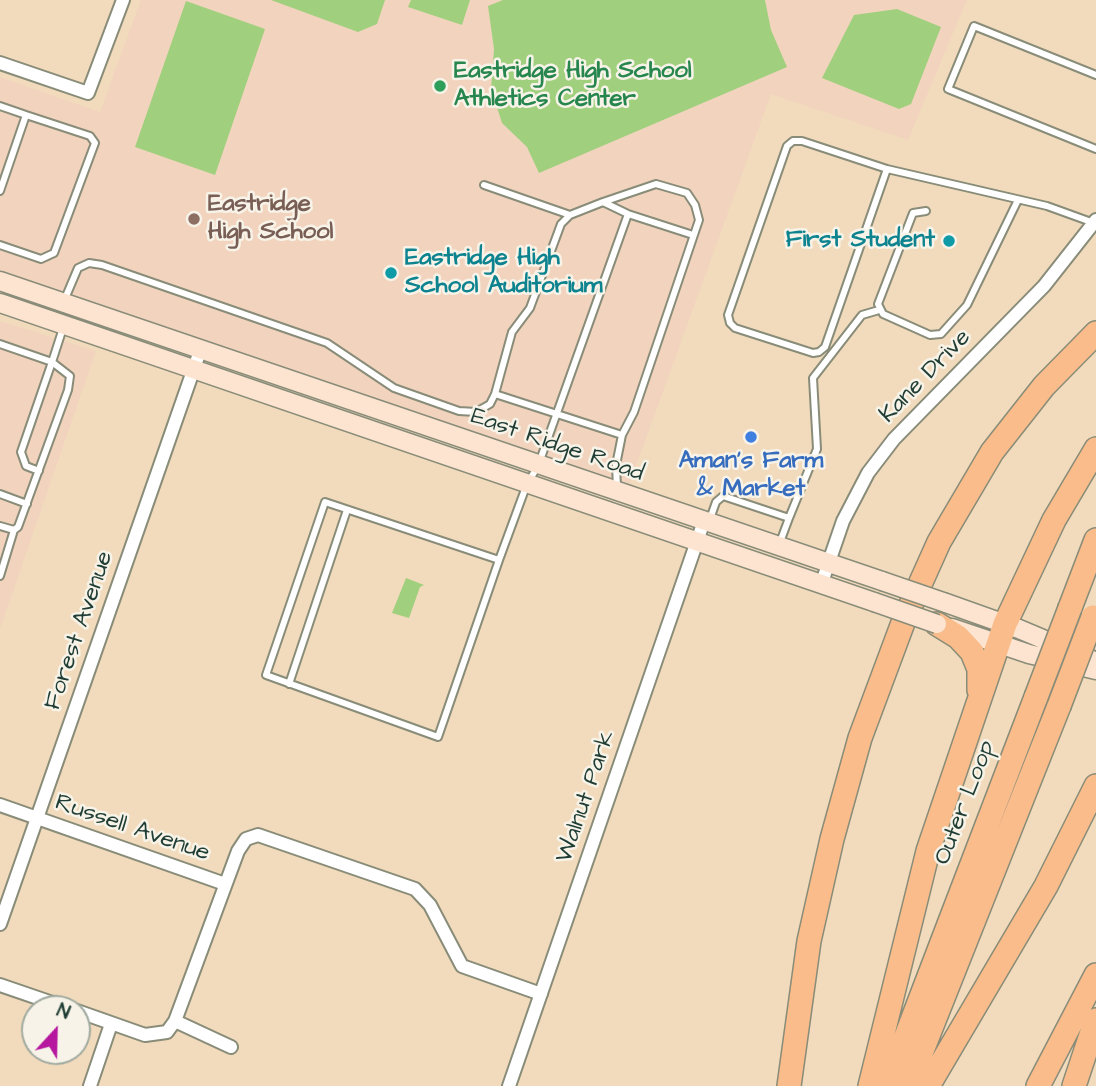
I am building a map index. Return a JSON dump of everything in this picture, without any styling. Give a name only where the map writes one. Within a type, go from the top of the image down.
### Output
[{"type":"highway","points":[[789,1086],[807,951],[829,849],[866,718],[912,600],[949,524],[992,452],[1044,386],[1096,332]]},
{"type":"highway","points":[[870,1086],[921,875],[1001,634],[1061,507],[1096,449]]},
{"type":"highway","name":"Outer Loop","points":[[887,1086],[1096,540]]},
{"type":"highway","name":"Outer Loop","points":[[908,1086],[1094,613]]},
{"type":"highway","points":[[942,614],[974,656],[980,679],[977,703]]},
{"type":"highway","points":[[928,1086],[1046,886],[1096,786]]},
{"type":"highway","points":[[1038,1086],[1096,975]]},
{"type":"highway","points":[[1074,1086],[1096,1020]]},
{"type":"main road","name":"East Ridge Road","points":[[0,281],[882,581],[942,614]]},
{"type":"main road","name":"East Ridge Road","points":[[0,303],[874,603],[942,614],[1096,670]]},
{"type":"main road","name":"East Ridge Road","points":[[1001,634],[1096,662]]},
{"type":"street","points":[[0,63],[88,93],[123,0]]},
{"type":"street","name":"Kane Drive","points":[[821,585],[852,502],[868,473],[894,439],[1044,286],[1095,221]]},
{"type":"street","name":"Forest Avenue","points":[[0,924],[200,351]]},
{"type":"street","name":"Walnut Park","points":[[509,1086],[696,542],[706,522]]},
{"type":"street","name":"Russell Avenue","points":[[0,805],[225,884],[246,839],[258,835],[270,836],[419,892],[430,905],[462,966],[541,993]]},
{"type":"street","points":[[91,1017],[153,1036],[167,1032],[175,1021],[225,884]]},
{"type":"street","points":[[0,985],[29,995]]},
{"type":"street","points":[[175,1021],[231,1046]]},
{"type":"street","points":[[90,1086],[111,1024]]},
{"type":"lane","points":[[1096,75],[974,26],[948,89],[1096,149]]},
{"type":"lane","points":[[0,106],[90,136],[94,143],[54,253],[41,259],[0,245]]},
{"type":"lane","points":[[0,191],[26,115]]},
{"type":"lane","points":[[887,169],[825,346],[819,352],[813,353],[735,328],[728,315],[787,146],[793,141],[803,141],[887,169],[1017,202],[1047,206],[1095,221]]},
{"type":"lane","points":[[63,303],[78,268],[89,263],[103,265],[327,343],[382,382],[459,411],[476,412],[484,409],[495,394],[512,332],[530,308],[554,236],[570,215],[656,184],[687,193],[695,205],[699,220],[634,412],[622,435],[616,465],[619,493]]},
{"type":"lane","points":[[484,185],[570,215]]},
{"type":"lane","points":[[603,202],[628,214],[693,235]]},
{"type":"lane","points":[[779,546],[817,449],[813,378],[862,315],[879,310],[930,335],[941,334],[975,293],[995,244],[1017,202]]},
{"type":"lane","points":[[879,310],[897,249],[913,213],[926,211]]},
{"type":"lane","points":[[499,560],[325,502],[266,675],[439,737],[499,560],[527,484],[538,466],[628,214]]},
{"type":"lane","points":[[39,471],[26,466],[21,452],[63,326]]},
{"type":"lane","points":[[0,344],[51,362],[70,376],[39,471],[18,527],[14,530],[0,576]]},
{"type":"lane","points":[[495,394],[622,435]]},
{"type":"lane","points":[[0,494],[27,503]]},
{"type":"lane","points":[[706,522],[716,502],[723,496],[789,518]]},
{"type":"lane","points":[[289,684],[347,510]]},
{"type":"lane","points":[[0,526],[14,530]]},
{"type":"shaded area","points":[[141,0],[967,0],[908,140],[771,94],[628,488],[0,273],[0,77],[100,112]]},
{"type":"shaded area","points":[[0,321],[96,351],[0,629]]},
{"type":"green space","points":[[271,0],[385,0],[377,24],[358,32]]},
{"type":"green space","points":[[411,0],[470,0],[462,25],[408,7]]},
{"type":"green space","points":[[503,0],[765,0],[771,30],[787,67],[539,173],[527,147],[502,123],[491,89],[494,49],[488,6]]},
{"type":"green space","points":[[186,1],[265,29],[215,175],[135,147]]},
{"type":"green space","points":[[897,9],[941,27],[911,104],[899,109],[822,78],[854,15]]},
{"type":"green space","points":[[406,578],[424,585],[420,587],[409,618],[392,613]]},
{"type":"place","name":"Eastridge High School Athletics Center","points":[[440,86]]},
{"type":"place","name":"Eastridge High School","points":[[194,219]]},
{"type":"place","name":"First Student","points":[[949,241]]},
{"type":"place","name":"Eastridge High School Auditorium","points":[[391,273]]},
{"type":"place","name":"Aman's Farm & Market","points":[[751,437]]}]
